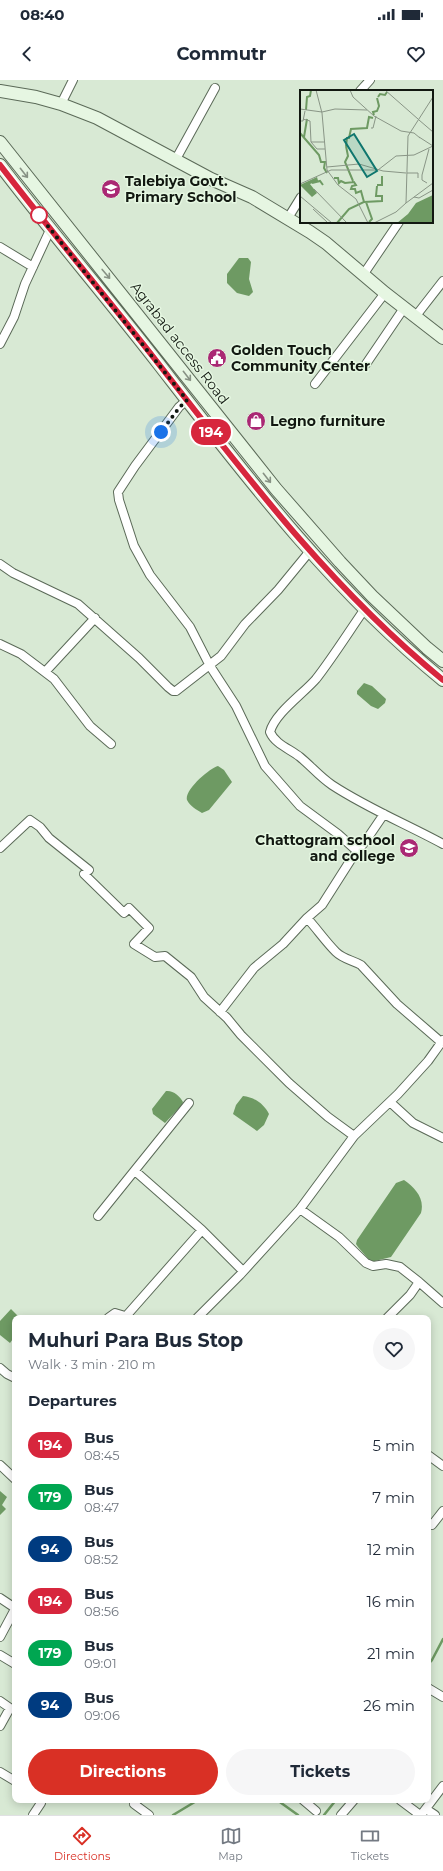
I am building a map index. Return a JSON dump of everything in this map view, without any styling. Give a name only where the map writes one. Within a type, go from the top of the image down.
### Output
[{"type":"main road","points":[[0,91],[36,97],[61,104],[97,118],[288,218],[326,243],[385,293],[443,338]]},
{"type":"main road","name":"Agrabad access Road","points":[[0,142],[276,489],[372,596],[427,648],[443,661]]},
{"type":"main road","points":[[0,165],[256,488],[310,551],[364,610],[408,652],[443,680]]},
{"type":"street","points":[[61,104],[73,80]]},
{"type":"street","points":[[361,90],[370,80]]},
{"type":"street","points":[[176,159],[216,88]]},
{"type":"street","points":[[288,218],[300,199]]},
{"type":"street","points":[[363,275],[398,223]]},
{"type":"street","points":[[0,344],[14,317],[33,267],[50,230]]},
{"type":"street","points":[[0,247],[33,267]]},
{"type":"street","points":[[415,317],[443,281]]},
{"type":"street","points":[[316,384],[385,293]]},
{"type":"street","points":[[366,364],[404,308]]},
{"type":"street","points":[[187,400],[179,408],[135,466],[118,492],[119,500],[134,546],[140,559],[190,627],[210,666],[236,706],[265,766],[300,806],[338,834],[357,851]]},
{"type":"street","points":[[1,567],[78,604],[173,691],[176,691],[210,666],[220,656],[245,624],[278,590],[310,551]]},
{"type":"street","points":[[364,610],[317,677],[283,712],[271,728],[270,732],[275,740],[300,757],[329,782],[384,814],[443,844]]},
{"type":"street","points":[[45,672],[94,618]]},
{"type":"street","points":[[0,644],[21,654],[54,679],[90,726],[111,744]]},
{"type":"street","points":[[220,1012],[254,968],[283,944],[307,918],[322,905],[357,851],[384,814]]},
{"type":"street","points":[[0,848],[25,824],[30,820],[33,821],[49,838],[89,870],[84,874],[124,913],[129,908],[149,928],[134,944],[155,957],[165,956],[191,977],[204,997],[289,1083],[328,1117],[354,1136]]},
{"type":"street","points":[[200,1315],[300,1209],[354,1136],[390,1102],[428,1061],[442,1041],[398,1004],[360,965],[354,960],[346,959],[336,952],[307,918]]},
{"type":"street","points":[[390,1102],[413,1123],[443,1138]]},
{"type":"street","points":[[98,1216],[135,1172],[189,1103]]},
{"type":"street","points":[[135,1172],[202,1230],[243,1271]]},
{"type":"street","points":[[300,1209],[339,1237],[366,1263],[373,1266],[386,1264],[400,1267],[443,1303]]},
{"type":"street","points":[[127,1315],[202,1230]]},
{"type":"street","points":[[390,1315],[410,1295],[419,1282]]},
{"type":"street","points":[[112,1315],[115,1313],[122,1315]]},
{"type":"street","points":[[0,1368],[12,1376]]},
{"type":"street","points":[[431,1457],[443,1466]]},
{"type":"street","points":[[0,1465],[12,1476]]},
{"type":"street","points":[[431,1525],[443,1511]]},
{"type":"street","points":[[0,1598],[12,1607]]},
{"type":"street","points":[[0,1637],[12,1615]]},
{"type":"street","points":[[0,1655],[12,1662]]},
{"type":"street","points":[[431,1690],[443,1696]]},
{"type":"street","points":[[0,1701],[12,1710],[0,1726]]},
{"type":"street","points":[[0,1772],[12,1779]]},
{"type":"street","points":[[431,1801],[443,1786]]},
{"type":"street","points":[[33,1815],[41,1803]]},
{"type":"street","points":[[136,1803],[149,1815]]},
{"type":"street","points":[[307,1803],[316,1811]]},
{"type":"street","points":[[341,1815],[351,1803]]},
{"type":"street","points":[[405,1803],[422,1813],[435,1815]]},
{"type":"street","points":[[422,1813],[430,1803]]},
{"type":"shaded area","points":[[239,258],[248,258],[251,262],[249,279],[253,292],[249,296],[237,293],[227,283],[227,274]]},
{"type":"shaded area","points":[[364,683],[372,686],[386,699],[385,703],[378,709],[371,706],[357,694],[357,691]]},
{"type":"shaded area","points":[[218,766],[224,770],[232,782],[209,810],[202,813],[190,804],[187,800],[187,796],[193,785],[198,780]]},
{"type":"shaded area","points":[[166,1091],[171,1091],[176,1094],[183,1102],[165,1123],[153,1114],[152,1109]]},
{"type":"shaded area","points":[[243,1096],[258,1102],[269,1114],[264,1125],[257,1131],[233,1114],[236,1105]]},
{"type":"shaded area","points":[[404,1180],[412,1186],[418,1194],[422,1203],[421,1213],[391,1257],[371,1262],[356,1244],[357,1240],[396,1183]]},
{"type":"shaded area","points":[[11,1309],[17,1315],[12,1315],[12,1340],[10,1343],[0,1335],[0,1321]]},
{"type":"shaded area","points":[[0,1491],[7,1497],[2,1505],[6,1509],[0,1515]]},
{"type":"waterway","points":[[431,1661],[443,1639]]},
{"type":"waterway","points":[[173,1815],[193,1803]]},
{"type":"waterway","points":[[281,1803],[298,1815]]},
{"type":"waterway","points":[[324,1815],[334,1803]]},
{"type":"bus line","name":"194","points":[[0,165],[50,230],[149,352],[220,444],[284,522],[364,610],[408,652],[443,680]]},
{"type":"place","name":"Talebiya Govt. Primary School","points":[[111,189]]},
{"type":"place","name":"Golden Touch Community Center","points":[[217,358]]},
{"type":"place","name":"Legno furniture","points":[[256,421]]},
{"type":"place","name":"Chattogram school and college","points":[[409,848]]},
{"type":"route","points":[[39,215],[187,400],[161,432]]}]
